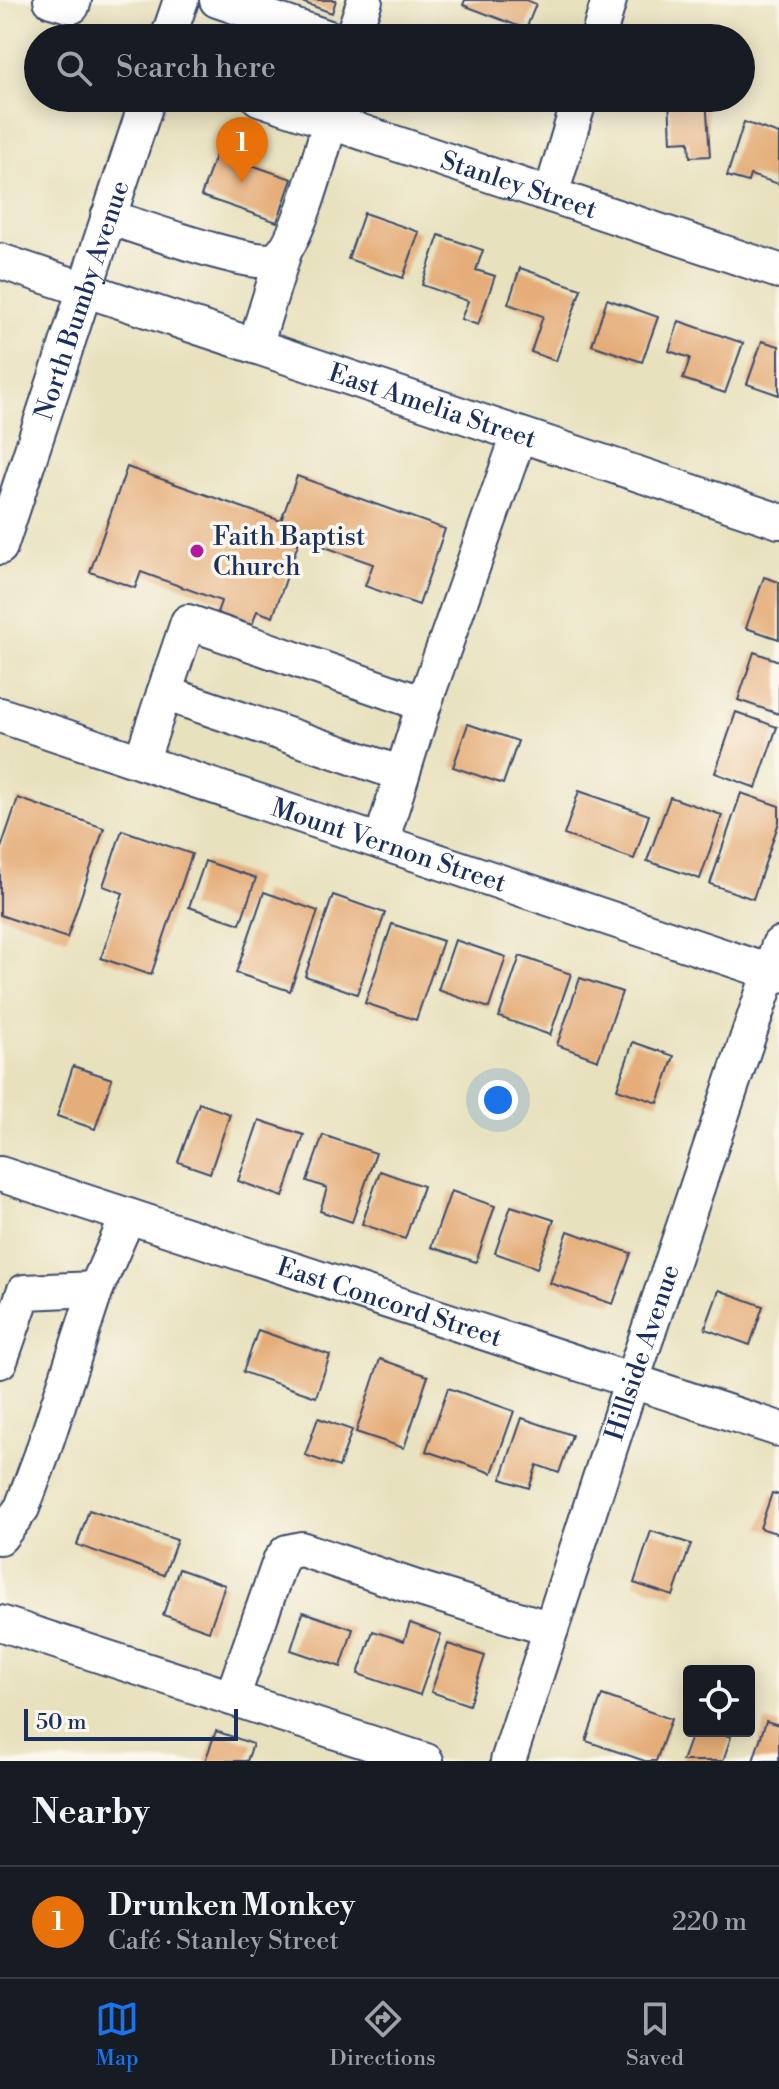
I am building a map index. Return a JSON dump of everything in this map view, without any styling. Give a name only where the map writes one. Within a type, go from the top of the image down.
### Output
[{"type":"street","points":[[51,0],[72,6],[74,0]]},
{"type":"street","points":[[173,24],[181,0]]},
{"type":"street","points":[[217,0],[288,24]]},
{"type":"street","points":[[357,24],[365,0]]},
{"type":"street","points":[[602,24],[609,0]]},
{"type":"street","name":"North Bumby Avenue","points":[[0,547],[143,112]]},
{"type":"street","points":[[551,195],[576,112]]},
{"type":"street","points":[[255,346],[284,252],[295,232],[329,113]]},
{"type":"street","name":"Stanley Street","points":[[329,113],[551,195],[779,271]]},
{"type":"street","points":[[108,217],[239,257],[269,262],[284,252]]},
{"type":"street","name":"East Amelia Street","points":[[0,261],[779,521]]},
{"type":"street","points":[[381,842],[424,704],[519,435]]},
{"type":"street","points":[[141,762],[188,622],[424,704]]},
{"type":"street","points":[[164,693],[402,774]]},
{"type":"street","name":"Mount Vernon Street","points":[[0,715],[381,842],[776,964]]},
{"type":"street","name":"Hillside Avenue","points":[[508,1761],[632,1380],[776,964]]},
{"type":"street","name":"East Concord Street","points":[[0,1174],[779,1429]]},
{"type":"street","points":[[0,1537],[22,1508],[96,1289],[128,1216]]},
{"type":"street","points":[[0,1361],[24,1292],[96,1289]]},
{"type":"street","points":[[232,1698],[280,1561],[287,1552],[301,1549],[551,1629]]},
{"type":"street","points":[[0,1623],[426,1761]]},
{"type":"building","points":[[296,0],[336,0],[332,13]]},
{"type":"building","points":[[465,0],[526,0],[536,4],[528,24],[513,24],[463,5]]},
{"type":"building","points":[[670,112],[707,112],[710,156],[690,157],[689,141],[671,142]]},
{"type":"building","points":[[744,122],[779,134],[779,184],[750,175],[748,182],[727,176]]},
{"type":"building","points":[[216,153],[292,179],[277,222],[201,196]]},
{"type":"building","points":[[364,213],[419,232],[403,278],[348,259]]},
{"type":"building","points":[[439,235],[483,250],[476,270],[495,276],[478,325],[461,319],[468,301],[422,285]]},
{"type":"building","points":[[520,268],[581,289],[556,361],[531,352],[543,316],[508,304]]},
{"type":"building","points":[[607,299],[658,317],[642,362],[592,345]]},
{"type":"building","points":[[679,321],[743,343],[725,393],[683,379],[690,358],[669,351]]},
{"type":"building","points":[[762,341],[779,346],[779,395],[747,384]]},
{"type":"building","name":"Faith Baptist Church","points":[[127,467],[281,521],[297,476],[445,529],[419,605],[365,586],[373,564],[300,538],[273,617],[257,611],[252,625],[217,613],[221,601],[141,572],[135,588],[90,572]]},
{"type":"building","points":[[764,577],[779,582],[779,639],[746,628]]},
{"type":"building","points":[[754,652],[779,661],[779,714],[738,700]]},
{"type":"building","points":[[736,712],[777,727],[756,788],[715,773]]},
{"type":"building","points":[[468,724],[518,741],[503,784],[453,767]]},
{"type":"building","points":[[579,791],[649,815],[634,859],[564,835]]},
{"type":"building","points":[[741,793],[779,806],[779,822],[753,899],[710,884]]},
{"type":"building","points":[[670,797],[722,815],[700,879],[647,861]]},
{"type":"building","points":[[18,798],[104,828],[67,938],[0,915],[0,851]]},
{"type":"building","points":[[122,830],[192,854],[151,975],[101,958],[123,893],[103,886]]},
{"type":"building","points":[[205,861],[256,878],[240,924],[189,907]]},
{"type":"building","points":[[264,892],[318,911],[290,991],[236,973]]},
{"type":"building","points":[[333,895],[385,913],[357,994],[305,976]]},
{"type":"building","points":[[392,924],[443,941],[416,1020],[365,1003]]},
{"type":"building","points":[[455,940],[506,957],[489,1008],[438,990]]},
{"type":"building","points":[[520,956],[571,974],[550,1035],[499,1017]]},
{"type":"building","points":[[580,978],[622,992],[598,1060],[557,1045]]},
{"type":"building","points":[[633,1042],[674,1056],[658,1103],[617,1089]]},
{"type":"building","points":[[73,1066],[112,1079],[95,1129],[57,1116]]},
{"type":"building","points":[[199,1103],[230,1114],[210,1173],[178,1162]]},
{"type":"building","points":[[259,1120],[304,1135],[283,1197],[238,1181]]},
{"type":"building","points":[[323,1135],[376,1153],[352,1222],[320,1211],[327,1188],[307,1181]]},
{"type":"building","points":[[380,1171],[423,1186],[405,1239],[362,1224]]},
{"type":"building","points":[[451,1191],[495,1206],[476,1262],[431,1247]]},
{"type":"building","points":[[511,1206],[554,1220],[537,1268],[495,1253]]},
{"type":"building","points":[[568,1231],[631,1253],[613,1304],[550,1283]]},
{"type":"building","points":[[719,1290],[763,1306],[750,1345],[705,1329]]},
{"type":"building","points":[[258,1330],[330,1355],[316,1397],[243,1372]]},
{"type":"building","points":[[380,1359],[428,1376],[404,1448],[356,1432]]},
{"type":"building","points":[[448,1388],[514,1411],[492,1473],[426,1451]]},
{"type":"building","points":[[318,1418],[352,1430],[339,1467],[305,1455]]},
{"type":"building","points":[[522,1418],[572,1435],[559,1473],[537,1465],[529,1488],[501,1479]]},
{"type":"building","points":[[772,1493],[779,1495],[779,1534],[760,1528]]},
{"type":"building","points":[[89,1510],[177,1540],[164,1575],[77,1545]]},
{"type":"building","points":[[651,1531],[691,1544],[673,1596],[634,1583]]},
{"type":"building","points":[[179,1569],[225,1585],[209,1631],[163,1615]]},
{"type":"building","points":[[303,1612],[353,1629],[341,1667],[291,1650]]},
{"type":"building","points":[[410,1623],[441,1634],[420,1695],[358,1674],[373,1631],[404,1641]]},
{"type":"building","points":[[448,1644],[485,1656],[469,1705],[431,1692]]},
{"type":"building","points":[[602,1695],[671,1719],[656,1761],[645,1761],[586,1741]]},
{"type":"building","points":[[766,1721],[779,1725],[779,1761],[753,1761]]},
{"type":"building","points":[[216,1731],[253,1744],[247,1761],[205,1761]]},
{"type":"building","points":[[691,1737],[731,1737],[723,1761],[682,1761]]},
{"type":"place","name":"Drunken Monkey","points":[[242,183]]},
{"type":"place","name":"Faith Baptist Church","points":[[197,551]]}]
